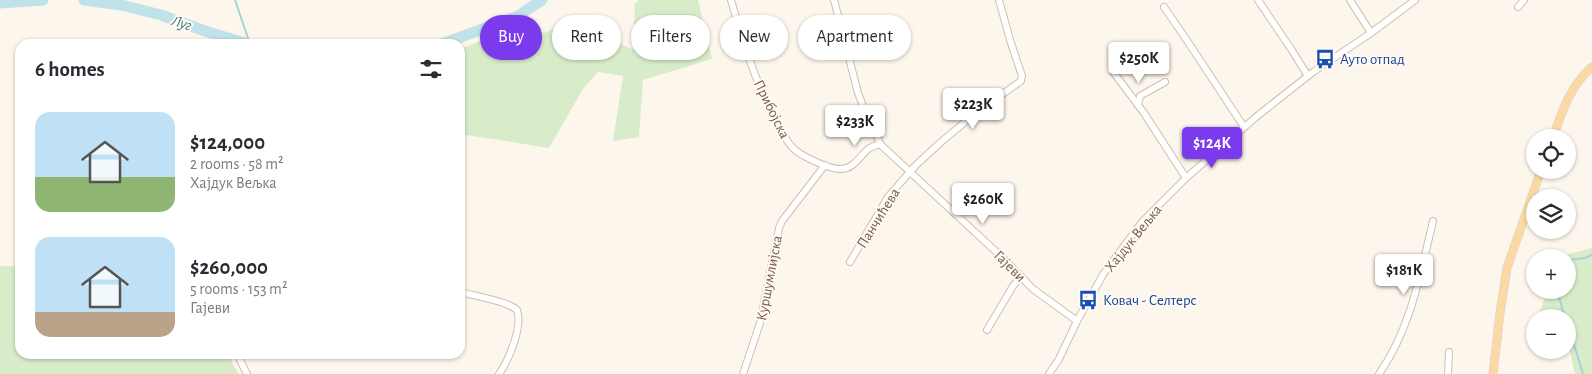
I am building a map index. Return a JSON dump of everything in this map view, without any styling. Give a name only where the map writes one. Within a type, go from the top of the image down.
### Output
[{"type":"main road","points":[[1556,129],[1573,89],[1592,67]]},
{"type":"main road","points":[[1493,374],[1500,312],[1508,268],[1538,179]]},
{"type":"street","name":"Прибојска","points":[[731,0],[752,66],[764,96],[794,150],[838,169],[849,168],[870,147],[881,145]]},
{"type":"street","points":[[834,0],[858,93],[881,145]]},
{"type":"street","name":"Панчићева","points":[[850,262],[888,197],[920,161],[941,142],[1021,79],[1022,76],[999,0]]},
{"type":"street","points":[[1258,0],[1308,76]]},
{"type":"street","points":[[1350,0],[1371,33]]},
{"type":"street","name":"Хајдук Вељка","points":[[1049,374],[1059,359],[1077,321],[1104,273],[1142,222],[1186,178],[1244,127],[1308,76],[1415,0]]},
{"type":"street","points":[[1518,7],[1524,0]]},
{"type":"street","points":[[1164,7],[1244,127]]},
{"type":"street","points":[[1114,73],[1138,105],[1186,178]]},
{"type":"street","points":[[1138,105],[1140,96],[1165,82]]},
{"type":"street","name":"Гајеви","points":[[881,145],[1005,260],[1033,289],[1077,321]]},
{"type":"street","name":"Куршумлијска","points":[[743,374],[760,323],[779,228],[782,221],[826,165]]},
{"type":"street","points":[[1379,374],[1398,343],[1412,303],[1433,221]]},
{"type":"street","points":[[987,330],[1021,276]]},
{"type":"street","points":[[465,293],[511,305],[517,310],[519,317],[513,343],[507,360],[499,374]]},
{"type":"street","points":[[1448,374],[1449,352]]},
{"type":"street","points":[[240,359],[247,374]]},
{"type":"green space","points":[[639,0],[698,0],[702,15],[635,15],[635,4]]},
{"type":"green space","points":[[552,29],[552,60],[621,60],[621,44],[631,49],[631,60],[709,60],[643,80],[639,137],[613,141],[623,76],[598,72],[583,89],[549,148],[465,135],[465,47],[480,41],[480,60],[542,60],[542,34]]},
{"type":"green space","points":[[1592,248],[1592,374],[1575,374],[1572,359],[1576,359],[1576,309],[1541,309],[1545,299],[1576,299],[1576,252]]},
{"type":"green space","points":[[0,266],[15,266],[15,359],[231,359],[239,374],[0,374]]},
{"type":"waterway","name":"Луг","points":[[0,3],[43,0]]},
{"type":"waterway","name":"Луг","points":[[84,0],[121,5],[161,15],[231,39]]},
{"type":"waterway","points":[[235,0],[248,39]]},
{"type":"waterway","name":"Луг","points":[[456,39],[518,16],[542,0]]},
{"type":"waterway","points":[[1576,259],[1592,255]]},
{"type":"waterway","points":[[1560,299],[1562,309]]},
{"type":"waterway","points":[[1576,351],[1583,374]]},
{"type":"place","name":"Ауто отпад","points":[[1325,59]]},
{"type":"place","name":"Ковач - Селтерс","points":[[1088,300]]}]
